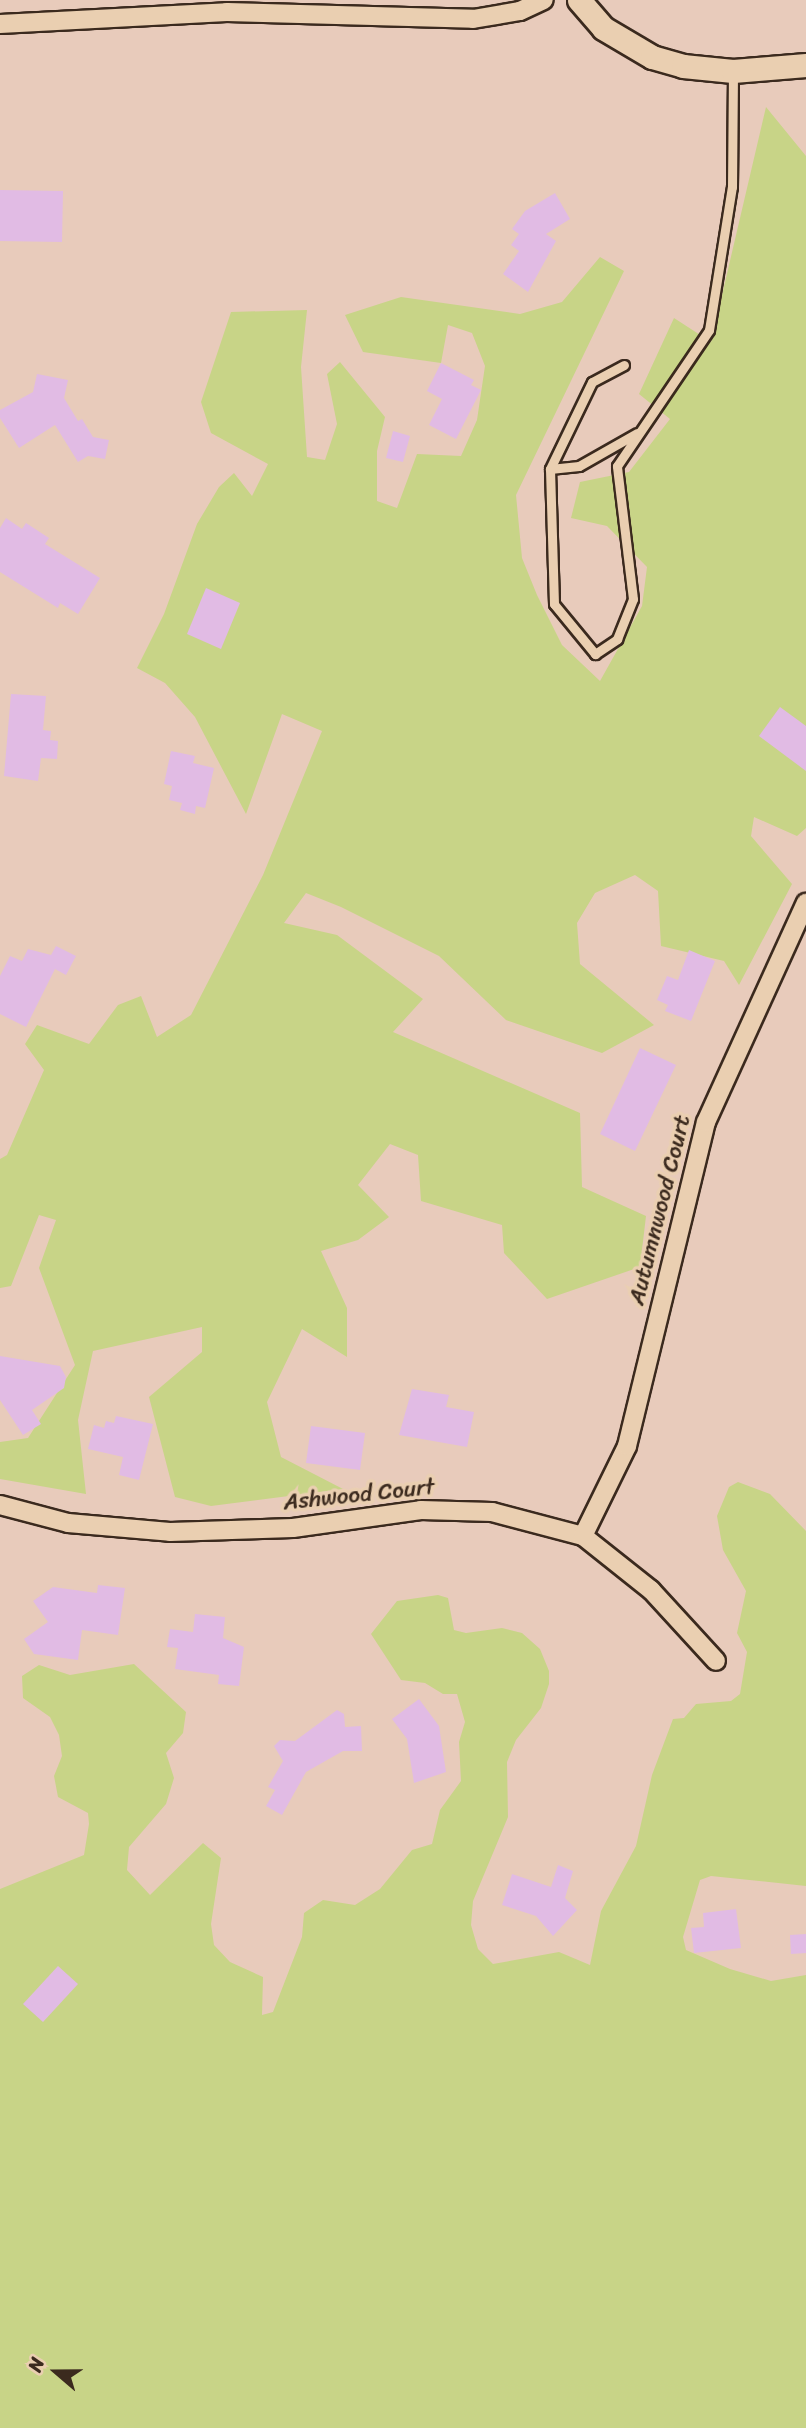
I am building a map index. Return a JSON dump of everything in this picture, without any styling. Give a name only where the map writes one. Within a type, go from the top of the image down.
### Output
[{"type":"street","points":[[0,24],[227,12],[473,19],[520,10],[544,0]]},
{"type":"street","points":[[579,0],[603,28],[652,57],[683,66],[733,71],[806,65]]},
{"type":"street","name":"Autumnwood Court","points":[[583,1536],[627,1446],[706,1122],[806,903]]},
{"type":"street","name":"Ashwood Court","points":[[0,1505],[68,1523],[170,1532],[293,1528],[421,1510],[492,1512],[583,1536],[651,1591],[716,1661]]},
{"type":"lane","points":[[624,365],[592,382],[550,469],[554,604],[595,654],[617,639],[633,598],[617,466],[709,330],[732,187],[733,71]]},
{"type":"lane","points":[[550,469],[579,466],[641,430]]},
{"type":"green space","points":[[766,107],[806,156],[806,828],[797,836],[754,817],[751,836],[792,884],[739,985],[724,961],[661,946],[658,891],[635,875],[595,893],[577,923],[580,964],[654,1025],[602,1053],[506,1020],[439,956],[341,907],[306,893],[284,923],[337,935],[423,999],[393,1032],[580,1113],[582,1187],[646,1216],[640,1267],[547,1299],[504,1253],[502,1225],[421,1201],[418,1155],[390,1144],[358,1185],[389,1217],[358,1240],[321,1251],[347,1308],[347,1357],[302,1329],[267,1402],[281,1457],[343,1489],[211,1506],[175,1497],[149,1397],[202,1352],[202,1327],[93,1351],[78,1420],[86,1494],[0,1479],[0,1442],[28,1438],[75,1365],[39,1268],[56,1220],[39,1215],[11,1286],[0,1288],[0,1159],[7,1155],[44,1070],[25,1044],[37,1025],[89,1044],[118,1005],[141,996],[157,1037],[191,1015],[263,875],[322,731],[282,714],[246,814],[195,717],[165,683],[137,668],[164,614],[197,524],[219,487],[234,473],[252,496],[268,464],[211,433],[201,402],[231,312],[307,310],[301,367],[307,457],[325,460],[337,424],[327,374],[340,362],[385,417],[377,451],[377,501],[397,508],[417,454],[461,456],[477,420],[485,366],[472,333],[448,325],[441,363],[363,352],[345,315],[401,297],[520,314],[562,302],[600,257],[624,271],[516,495],[522,558],[537,595],[562,645],[600,681],[642,606],[647,567],[607,526],[571,518],[580,482],[629,472],[670,419],[639,394],[674,318],[711,342]]},
{"type":"green space","points":[[738,1482],[770,1494],[806,1531],[806,1886],[711,1876],[700,1880],[683,1937],[686,1950],[730,1969],[771,1981],[806,1975],[806,2428],[0,2428],[0,1889],[84,1855],[89,1824],[88,1813],[58,1797],[54,1776],[62,1756],[59,1735],[50,1717],[23,1698],[22,1676],[39,1665],[70,1675],[134,1664],[186,1712],[183,1733],[166,1753],[174,1778],[166,1804],[129,1847],[127,1870],[150,1895],[203,1843],[221,1858],[211,1924],[214,1945],[230,1962],[263,1977],[262,2015],[273,2012],[302,1937],[304,1913],[323,1900],[355,1905],[380,1889],[412,1850],[432,1844],[440,1810],[461,1781],[459,1742],[465,1722],[457,1694],[443,1694],[425,1683],[401,1680],[371,1634],[397,1601],[438,1595],[448,1598],[454,1630],[466,1633],[502,1628],[522,1633],[540,1649],[549,1671],[549,1684],[541,1708],[516,1740],[507,1762],[508,1817],[473,1901],[471,1925],[478,1949],[493,1964],[559,1952],[590,1965],[601,1911],[636,1846],[652,1775],[673,1719],[684,1718],[696,1704],[731,1701],[740,1694],[747,1652],[737,1633],[746,1591],[723,1550],[717,1516],[729,1487]]},
{"type":"building","points":[[0,190],[63,191],[62,242],[0,241]]},
{"type":"building","points":[[555,193],[570,219],[546,234],[556,241],[528,292],[503,274],[519,251],[511,245],[519,234],[512,229],[525,211]]},
{"type":"building","points":[[441,363],[474,380],[471,385],[481,390],[456,439],[429,425],[442,399],[427,391]]},
{"type":"building","points":[[37,374],[68,380],[64,398],[78,421],[82,419],[93,437],[109,440],[105,459],[88,456],[78,462],[55,425],[19,448],[0,418],[0,410],[33,392]]},
{"type":"building","points":[[393,431],[410,436],[403,462],[386,458]]},
{"type":"building","points":[[6,518],[22,529],[26,523],[49,538],[45,544],[100,578],[78,614],[60,603],[58,608],[0,572],[0,528]]},
{"type":"building","points":[[206,588],[240,603],[221,649],[187,634]]},
{"type":"building","points":[[11,694],[46,696],[43,730],[51,731],[50,740],[58,741],[57,759],[41,758],[38,781],[4,776]]},
{"type":"building","points":[[780,707],[806,726],[806,771],[759,736]]},
{"type":"building","points":[[171,751],[195,756],[193,763],[214,768],[205,808],[196,806],[195,814],[180,810],[182,803],[169,800],[172,786],[164,784]]},
{"type":"building","points":[[56,946],[76,956],[66,975],[55,969],[26,1027],[0,1014],[0,976],[10,956],[22,961],[28,949],[51,955]]},
{"type":"building","points":[[689,950],[715,961],[691,1021],[665,1011],[668,1005],[657,1000],[667,976],[678,980]]},
{"type":"building","points":[[640,1048],[676,1065],[635,1151],[600,1134]]},
{"type":"building","points":[[0,1356],[60,1366],[66,1377],[64,1388],[32,1410],[41,1424],[23,1435],[0,1400]]},
{"type":"building","points":[[412,1389],[449,1395],[446,1407],[474,1412],[467,1447],[399,1435]]},
{"type":"building","points":[[116,1416],[153,1424],[139,1480],[119,1475],[123,1457],[88,1449],[94,1425],[104,1428],[106,1421],[114,1423]]},
{"type":"building","points":[[311,1426],[365,1433],[360,1470],[306,1463]]},
{"type":"building","points":[[98,1585],[125,1588],[118,1635],[82,1630],[78,1660],[34,1654],[24,1639],[48,1622],[33,1601],[53,1587],[97,1593]]},
{"type":"building","points":[[195,1614],[225,1617],[223,1638],[244,1647],[239,1686],[218,1684],[219,1675],[175,1669],[178,1648],[167,1647],[170,1629],[193,1632]]},
{"type":"building","points":[[419,1699],[439,1726],[446,1772],[414,1783],[407,1739],[392,1719]]},
{"type":"building","points":[[337,1710],[344,1714],[345,1727],[361,1726],[362,1751],[343,1751],[306,1772],[282,1815],[266,1806],[275,1790],[268,1787],[283,1761],[274,1746],[280,1740],[295,1741]]},
{"type":"building","points":[[558,1865],[573,1871],[565,1898],[577,1910],[553,1936],[536,1916],[502,1905],[512,1874],[551,1887]]},
{"type":"building","points":[[736,1909],[741,1948],[694,1953],[691,1928],[704,1927],[703,1913]]},
{"type":"building","points":[[806,1934],[806,1953],[791,1954],[790,1935]]},
{"type":"building","points":[[58,1966],[78,1984],[43,2022],[23,2004]]}]
